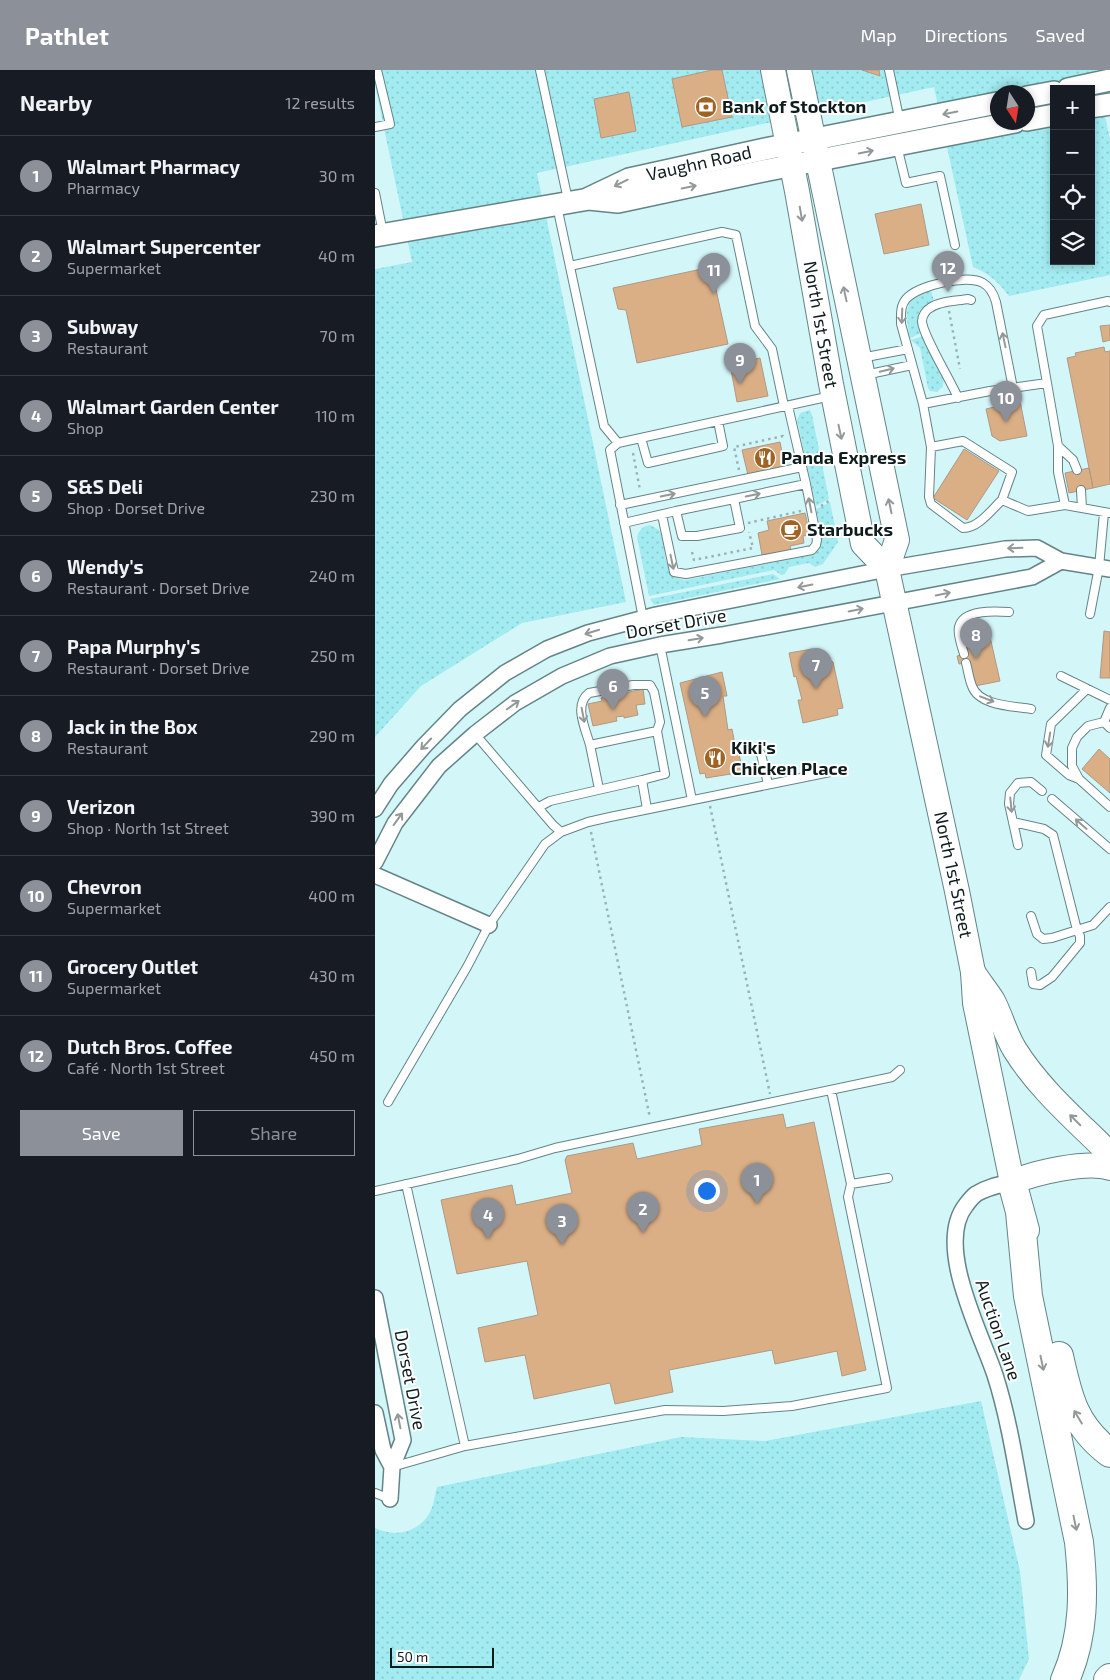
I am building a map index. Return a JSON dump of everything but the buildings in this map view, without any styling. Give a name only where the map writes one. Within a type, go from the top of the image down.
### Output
[{"type":"highway","points":[[1012,1182],[1039,1271],[1066,1388],[1075,1414],[1091,1437],[1110,1453]]},
{"type":"highway","points":[[1020,1212],[1028,1296],[1079,1542],[1083,1580],[1082,1612],[1077,1643],[1065,1680]]},
{"type":"main road","name":"North 1st Street","points":[[773,70],[833,396],[863,544],[887,570],[895,603],[973,972],[975,1003],[1012,1182]]},
{"type":"main road","name":"North 1st Street","points":[[799,70],[897,540],[887,570]]},
{"type":"main road","points":[[973,972],[993,1001],[1014,1049],[1031,1072],[1052,1097],[1110,1154]]},
{"type":"main road","points":[[1012,1182],[1030,1175],[1066,1168],[1090,1165],[1110,1168]]},
{"type":"street","points":[[1087,85],[1110,80]]},
{"type":"street","points":[[1035,96],[1050,93]]},
{"type":"street","points":[[816,151],[900,123],[990,104]]},
{"type":"street","points":[[1095,106],[1110,104]]},
{"type":"street","points":[[1035,119],[1050,116]]},
{"type":"street","points":[[816,151],[897,146],[990,127]]},
{"type":"street","name":"Vaughn Road","points":[[379,235],[589,199],[629,179],[816,151]]},
{"type":"street","name":"Dorset Drive","points":[[375,809],[391,784],[460,709],[505,673],[547,650],[588,633],[643,618],[1005,549],[1037,548],[1061,560],[1105,568]]},
{"type":"street","name":"Dorset Drive","points":[[375,862],[395,823],[439,766],[475,734],[515,703],[562,676],[610,656],[661,645],[1032,577],[1061,560]]},
{"type":"street","points":[[375,875],[489,925]]},
{"type":"street","name":"Auction Lane","points":[[1012,1182],[990,1187],[974,1195],[961,1212],[954,1236],[957,1263],[967,1301],[995,1375],[1004,1408],[1026,1521]]},
{"type":"street","name":"Dorset Drive","points":[[375,1298],[403,1440],[392,1467],[390,1499]]},
{"type":"street","name":"Dorset Drive","points":[[375,1413],[383,1450],[392,1467]]},
{"type":"lane","points":[[375,127],[390,124],[377,70]]},
{"type":"lane","points":[[539,70],[563,203],[570,266],[604,426],[617,443]]},
{"type":"lane","points":[[889,70],[900,123]]},
{"type":"lane","points":[[897,146],[906,183],[940,176],[955,245]]},
{"type":"lane","points":[[375,194],[379,235]]},
{"type":"lane","points":[[570,266],[722,232],[736,235],[755,326],[772,350],[806,484],[817,540],[816,545],[812,550],[686,574],[674,572],[662,515]]},
{"type":"lane","points":[[931,447],[963,441],[1012,472],[1003,500],[969,528],[963,528],[931,504],[929,497],[931,447],[923,404],[901,324],[903,304],[916,291],[966,279],[977,280],[985,284],[993,294],[996,302],[1013,388]]},
{"type":"lane","points":[[957,398],[953,386],[925,333],[922,320],[923,315],[929,308],[936,305],[971,300]]},
{"type":"lane","points":[[1065,505],[1058,472],[1058,446],[1037,326],[1044,315],[1110,302]]},
{"type":"lane","points":[[861,367],[908,349]]},
{"type":"lane","points":[[861,367],[912,365]]},
{"type":"lane","points":[[923,404],[1047,383]]},
{"type":"lane","points":[[643,618],[610,450],[617,443],[833,396]]},
{"type":"lane","points":[[641,438],[648,463],[723,446],[718,421]]},
{"type":"lane","points":[[1058,446],[1073,460],[1077,470]]},
{"type":"lane","points":[[620,505],[802,467]]},
{"type":"lane","points":[[624,523],[806,484]]},
{"type":"lane","points":[[1081,490],[1082,508]]},
{"type":"lane","points":[[676,511],[682,536],[697,536],[741,528],[734,498]]},
{"type":"lane","points":[[1003,500],[1028,511],[1065,505],[1107,513],[1105,568],[1090,614]]},
{"type":"lane","points":[[964,654],[959,628],[965,618],[971,614],[995,611],[1009,612]]},
{"type":"lane","points":[[661,645],[692,800]]},
{"type":"lane","points":[[966,663],[972,688],[979,696],[988,701],[1031,709]]},
{"type":"lane","points":[[1061,676],[1110,700]]},
{"type":"lane","points":[[539,807],[550,801],[665,774],[657,731],[660,722],[651,685],[633,685],[589,693],[583,697],[581,711],[599,789]]},
{"type":"lane","points":[[1079,779],[1069,775],[1046,755],[1051,724],[1087,688]]},
{"type":"lane","points":[[1110,708],[1107,725],[1088,726],[1077,737],[1072,748],[1072,766],[1079,779],[1110,807]]},
{"type":"lane","points":[[590,745],[657,731]]},
{"type":"lane","points":[[475,734],[561,832]]},
{"type":"lane","points":[[761,754],[768,784]]},
{"type":"lane","points":[[388,1102],[467,967],[489,925],[545,844],[561,832],[588,822],[839,770]]},
{"type":"lane","points":[[642,780],[647,809]]},
{"type":"lane","points":[[1018,845],[1009,804],[1010,793],[1018,783],[1031,782],[1042,791]]},
{"type":"lane","points":[[1052,799],[1110,849]]},
{"type":"lane","points":[[1013,822],[1044,829],[1053,835],[1080,936],[1080,943],[1052,978],[1040,985],[1033,984],[1031,972]]},
{"type":"lane","points":[[1031,916],[1037,934],[1043,939],[1052,938],[1093,925],[1110,907]]},
{"type":"lane","points":[[375,1191],[517,1160],[555,1148],[893,1077],[900,1070]]},
{"type":"lane","points":[[392,1467],[465,1446],[665,1410],[723,1411],[792,1406],[887,1388],[847,1196],[851,1184],[831,1090]]},
{"type":"lane","points":[[851,1184],[888,1178]]},
{"type":"lane","points":[[406,1184],[465,1446]]},
{"type":"lane","points":[[375,1493],[390,1499]]},
{"type":"path","points":[[936,305],[937,312],[949,309],[960,369]]},
{"type":"path","points":[[731,472],[739,470],[734,447],[783,436],[790,470]]},
{"type":"path","points":[[633,453],[640,490]]},
{"type":"path","points":[[692,552],[693,560],[753,548],[747,523],[819,507],[832,499]]},
{"type":"path","points":[[710,806],[771,1102]]},
{"type":"path","points":[[591,830],[652,1128]]},
{"type":"shaded area","points":[[375,70],[1096,70],[1110,140],[1110,275],[1009,296],[993,279],[973,267],[934,87],[537,173],[626,602],[522,623],[421,686],[375,737],[375,269],[412,262],[375,85]]},
{"type":"shaded area","points":[[931,291],[934,301],[924,306],[918,318],[921,333],[910,338],[907,321],[908,307],[915,297]]},
{"type":"shaded area","points":[[923,336],[944,377],[943,386],[937,392],[930,391],[928,388],[920,348],[911,340]]},
{"type":"shaded area","points":[[810,410],[829,499],[816,506],[797,420],[800,413]]},
{"type":"shaded area","points":[[830,502],[838,542],[823,564],[815,567],[809,563],[789,567],[785,574],[781,575],[774,570],[649,596],[637,537],[640,530],[645,526],[650,525],[659,530],[668,568],[678,578],[686,580],[813,554],[817,550],[821,539],[816,509]]},
{"type":"shaded area","points":[[773,574],[780,579],[654,605],[650,599]]},
{"type":"shaded area","points":[[981,1401],[1020,1571],[1029,1659],[1019,1680],[375,1680],[375,1528],[383,1531],[399,1532],[407,1531],[421,1524],[431,1510],[437,1487],[681,1437],[765,1441]]},
{"type":"place","name":"Bank of Stockton","points":[[706,107]]},
{"type":"place","name":"Dutch Bros. Coffee","points":[[948,292]]},
{"type":"place","name":"Grocery Outlet","points":[[714,294]]},
{"type":"place","name":"Verizon","points":[[740,384]]},
{"type":"place","name":"Chevron","points":[[1006,422]]},
{"type":"place","name":"Panda Express","points":[[765,458]]},
{"type":"place","name":"Starbucks","points":[[791,530]]},
{"type":"place","name":"Jack in the Box","points":[[976,659]]},
{"type":"place","name":"Papa Murphy's","points":[[816,689]]},
{"type":"place","name":"Wendy's","points":[[613,710]]},
{"type":"place","name":"S&S Deli","points":[[705,717]]},
{"type":"place","name":"Kiki's Chicken Place","points":[[715,758]]},
{"type":"place","name":"Walmart Pharmacy","points":[[757,1204]]},
{"type":"place","name":"Walmart Supercenter","points":[[643,1233]]},
{"type":"place","name":"Walmart Garden Center","points":[[488,1239]]},
{"type":"place","name":"Subway","points":[[562,1245]]}]
